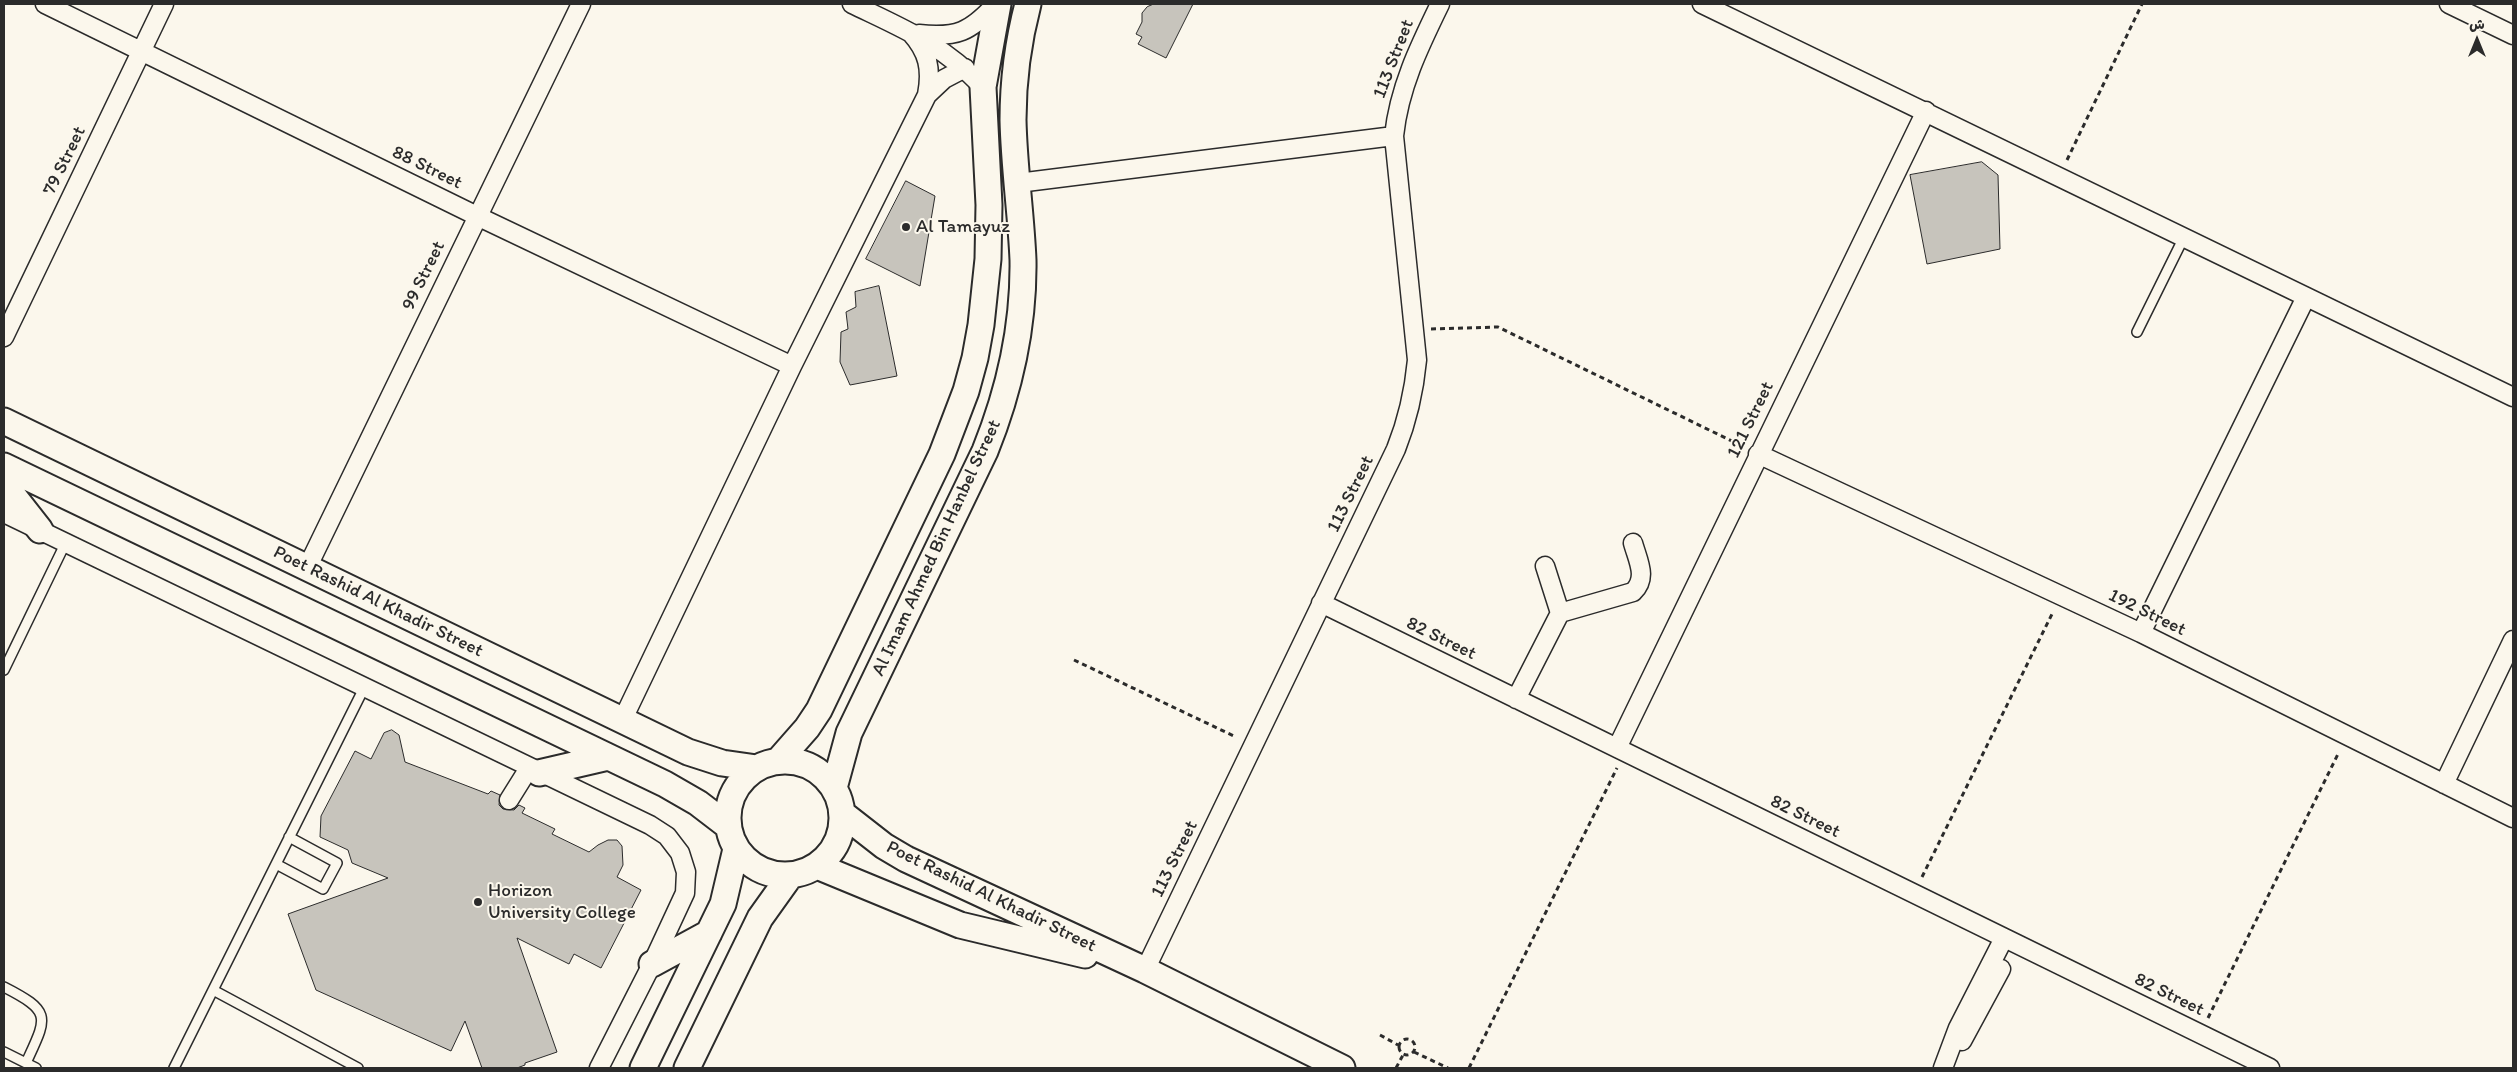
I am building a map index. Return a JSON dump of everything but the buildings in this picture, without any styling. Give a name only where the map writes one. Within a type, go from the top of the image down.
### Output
[{"type":"street","name":"88 Street","points":[[45,4],[477,216],[792,366]]},
{"type":"street","name":"79 Street","points":[[4,336],[164,4]]},
{"type":"street","name":"99 Street","points":[[307,568],[581,4]]},
{"type":"street","points":[[852,4],[911,32],[949,54],[983,87]]},
{"type":"street","points":[[911,32],[938,36],[963,32],[975,26],[997,4]]},
{"type":"street","name":"Al Imam Ahmed Bin Hanbel Street","points":[[768,764],[807,728],[819,710],[942,454],[966,390],[981,325],[988,259],[989,205],[983,87],[997,4]]},
{"type":"street","name":"Al Imam Ahmed Bin Hanbel Street","points":[[834,788],[849,733],[985,452],[1000,412],[1020,331],[1022,260],[1013,120],[1015,74],[1021,30],[1028,4]]},
{"type":"street","name":"113 Street","points":[[1145,970],[1408,420],[1415,383],[1417,360],[1416,330],[1394,136],[1396,110],[1406,77],[1440,4]]},
{"type":"street","points":[[1702,4],[2513,397]]},
{"type":"street","points":[[2449,4],[2513,35]]},
{"type":"street","points":[[622,721],[792,366],[927,95],[930,78],[929,61],[922,46],[911,32]]},
{"type":"street","points":[[927,95],[944,79],[965,68]]},
{"type":"street","name":"121 Street","points":[[1621,750],[1758,454],[1926,111]]},
{"type":"street","points":[[1018,183],[1394,136]]},
{"type":"street","points":[[2141,634],[2306,297]]},
{"type":"street","name":"Poet Rashid Al Khadir Street","points":[[4,421],[704,759],[768,764]]},
{"type":"street","name":"192 Street","points":[[1758,454],[2141,634],[2513,818]]},
{"type":"street","points":[[4,466],[682,793],[728,826]]},
{"type":"street","points":[[4,484],[40,530]]},
{"type":"street","points":[[4,514],[364,686],[650,825],[668,836],[680,853],[686,872],[684,893],[652,964],[599,1068]]},
{"type":"street","points":[[1560,613],[1633,592],[1640,586],[1642,577],[1633,543]]},
{"type":"street","points":[[1516,699],[1560,613],[1545,566]]},
{"type":"street","name":"82 Street","points":[[1321,603],[2270,1068]]},
{"type":"street","points":[[2444,784],[2513,640]]},
{"type":"street","points":[[509,800],[534,770],[608,757]]},
{"type":"street","points":[[800,763],[820,772],[834,788],[843,814],[842,829],[837,844],[829,856],[817,866],[790,876],[774,875],[760,870],[746,861],[736,850],[728,826],[727,812],[730,798],[737,786],[768,764],[800,763]]},
{"type":"street","name":"Poet Rashid Al Khadir Street","points":[[843,814],[884,846],[906,859],[1145,970],[1342,1068]]},
{"type":"street","points":[[643,1068],[728,891],[736,850]]},
{"type":"street","name":"Poet Rashid Al Khadir Street","points":[[817,866],[960,924],[1145,970]]},
{"type":"street","points":[[687,1068],[760,918],[790,876]]},
{"type":"street","points":[[652,964],[709,933]]},
{"type":"street","points":[[1945,1065],[1958,1028],[2009,940]]},
{"type":"lane","points":[[2137,332],[2184,237]]},
{"type":"lane","points":[[4,670],[66,542]]},
{"type":"lane","points":[[174,1068],[364,686]]},
{"type":"lane","points":[[276,864],[323,889],[337,863],[289,837]]},
{"type":"lane","points":[[4,987],[35,1005],[41,1014],[42,1026],[26,1063]]},
{"type":"lane","points":[[213,990],[358,1068]]},
{"type":"lane","points":[[4,1052],[36,1068]]},
{"type":"path","points":[[2060,176],[2142,4]]},
{"type":"path","points":[[1416,330],[1498,327],[1758,454]]},
{"type":"path","points":[[1914,893],[2061,596]]},
{"type":"path","points":[[1074,660],[1253,745]]},
{"type":"path","points":[[2200,1034],[2347,736]]},
{"type":"path","points":[[1469,1068],[1621,750]]},
{"type":"path","points":[[1380,1035],[1398,1045],[1403,1055]]},
{"type":"path","points":[[1398,1045],[1401,1040],[1411,1040],[1416,1048],[1411,1055],[1403,1055]]},
{"type":"path","points":[[1414,1052],[1448,1068]]},
{"type":"path","points":[[1396,1068],[1403,1055]]},
{"type":"place","name":"Al Tamayuz","points":[[906,227]]},
{"type":"place","name":"Horizon University College","points":[[478,902]]}]
